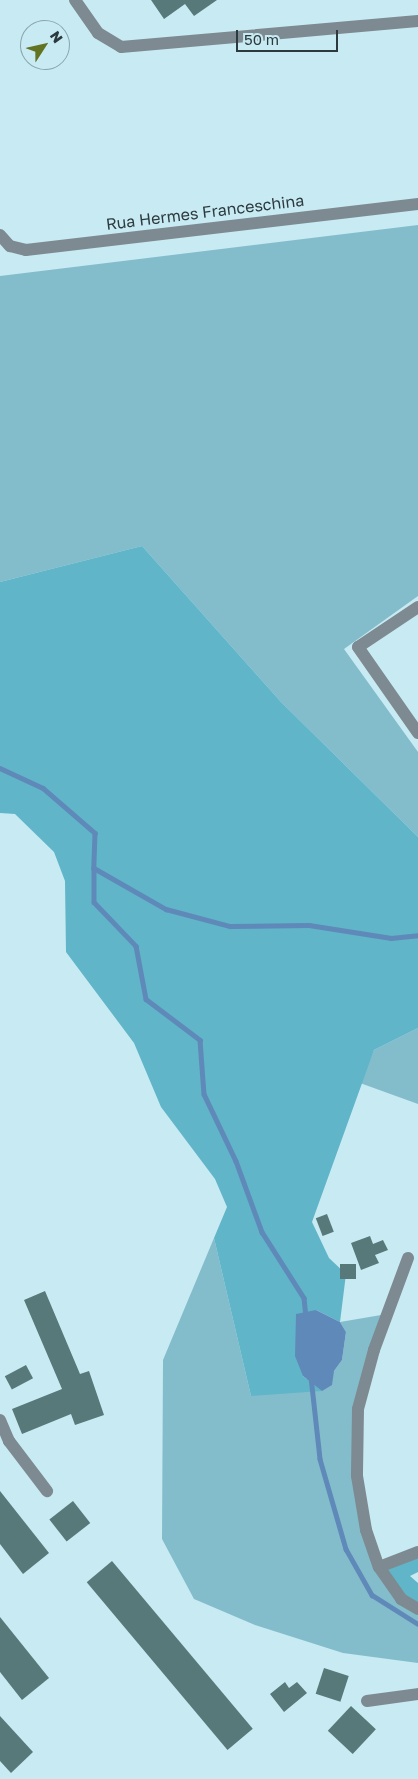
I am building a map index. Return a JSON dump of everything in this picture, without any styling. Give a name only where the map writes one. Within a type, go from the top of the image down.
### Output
[{"type":"street","points":[[75,0],[98,33],[120,47],[418,21]]},
{"type":"street","name":"Rua Hermes Franceschina","points":[[0,235],[10,246],[26,250],[418,204]]},
{"type":"street","points":[[418,606],[358,647],[418,733]]},
{"type":"street","points":[[408,1258],[374,1350],[358,1409],[357,1476],[366,1530],[380,1567],[401,1599],[418,1609]]},
{"type":"street","points":[[0,1420],[9,1441],[47,1491]]},
{"type":"street","points":[[380,1567],[418,1552]]},
{"type":"street","points":[[367,1702],[418,1694]]},
{"type":"shaded area","points":[[418,225],[418,596],[344,649],[418,752],[418,837],[281,702],[142,546],[0,582],[0,276]]},
{"type":"shaded area","points":[[142,546],[281,702],[418,837],[418,1028],[374,1050],[312,1222],[329,1258],[346,1274],[340,1322],[316,1310],[303,1376],[322,1391],[251,1396],[214,1238],[227,1207],[215,1179],[161,1107],[134,1043],[66,952],[65,881],[54,852],[15,814],[0,813],[0,582]]},
{"type":"shaded area","points":[[418,1028],[418,1104],[360,1083],[374,1050]]},
{"type":"shaded area","points":[[214,1238],[251,1396],[334,1371],[342,1360],[346,1332],[340,1322],[387,1314],[358,1409],[357,1476],[379,1567],[418,1609],[418,1663],[343,1653],[255,1625],[194,1599],[162,1539],[163,1360]]},
{"type":"shaded area","points":[[316,1310],[340,1322],[346,1332],[342,1360],[334,1371],[332,1385],[322,1391],[303,1376],[295,1356],[296,1314]]},
{"type":"shaded area","points":[[418,1552],[418,1572],[410,1576],[418,1583],[418,1609],[380,1567]]},
{"type":"building","points":[[151,0],[217,0],[194,16],[185,4],[164,19]]},
{"type":"building","points":[[327,1214],[334,1232],[323,1236],[316,1218]]},
{"type":"building","points":[[370,1236],[373,1244],[383,1240],[388,1250],[375,1255],[379,1263],[361,1270],[351,1243]]},
{"type":"building","points":[[340,1264],[356,1264],[356,1279],[340,1279]]},
{"type":"building","points":[[45,1291],[80,1374],[89,1371],[104,1415],[75,1425],[71,1414],[22,1434],[12,1409],[62,1389],[24,1300]]},
{"type":"building","points":[[26,1365],[33,1378],[12,1390],[5,1376]]},
{"type":"building","points":[[0,1491],[49,1553],[23,1574],[0,1544]]},
{"type":"building","points":[[73,1501],[90,1523],[67,1542],[49,1519]]},
{"type":"building","points":[[112,1561],[253,1729],[227,1750],[87,1582]]},
{"type":"building","points":[[0,1617],[49,1678],[22,1700],[0,1672]]},
{"type":"building","points":[[324,1668],[349,1676],[340,1702],[316,1694]]},
{"type":"building","points":[[285,1682],[289,1688],[297,1682],[307,1693],[284,1712],[270,1694]]},
{"type":"building","points":[[351,1706],[376,1729],[353,1754],[328,1731]]},
{"type":"building","points":[[0,1716],[33,1752],[11,1773],[0,1761]]},
{"type":"waterway","points":[[0,768],[43,788],[95,833],[94,868],[166,909],[230,926],[309,925],[391,938],[418,935]]},
{"type":"waterway","points":[[94,868],[94,902],[136,946],[146,999],[200,1040],[204,1094],[236,1161],[262,1232],[304,1298],[306,1317]]},
{"type":"waterway","points":[[311,1377],[320,1459],[346,1549],[372,1595],[418,1624]]}]
